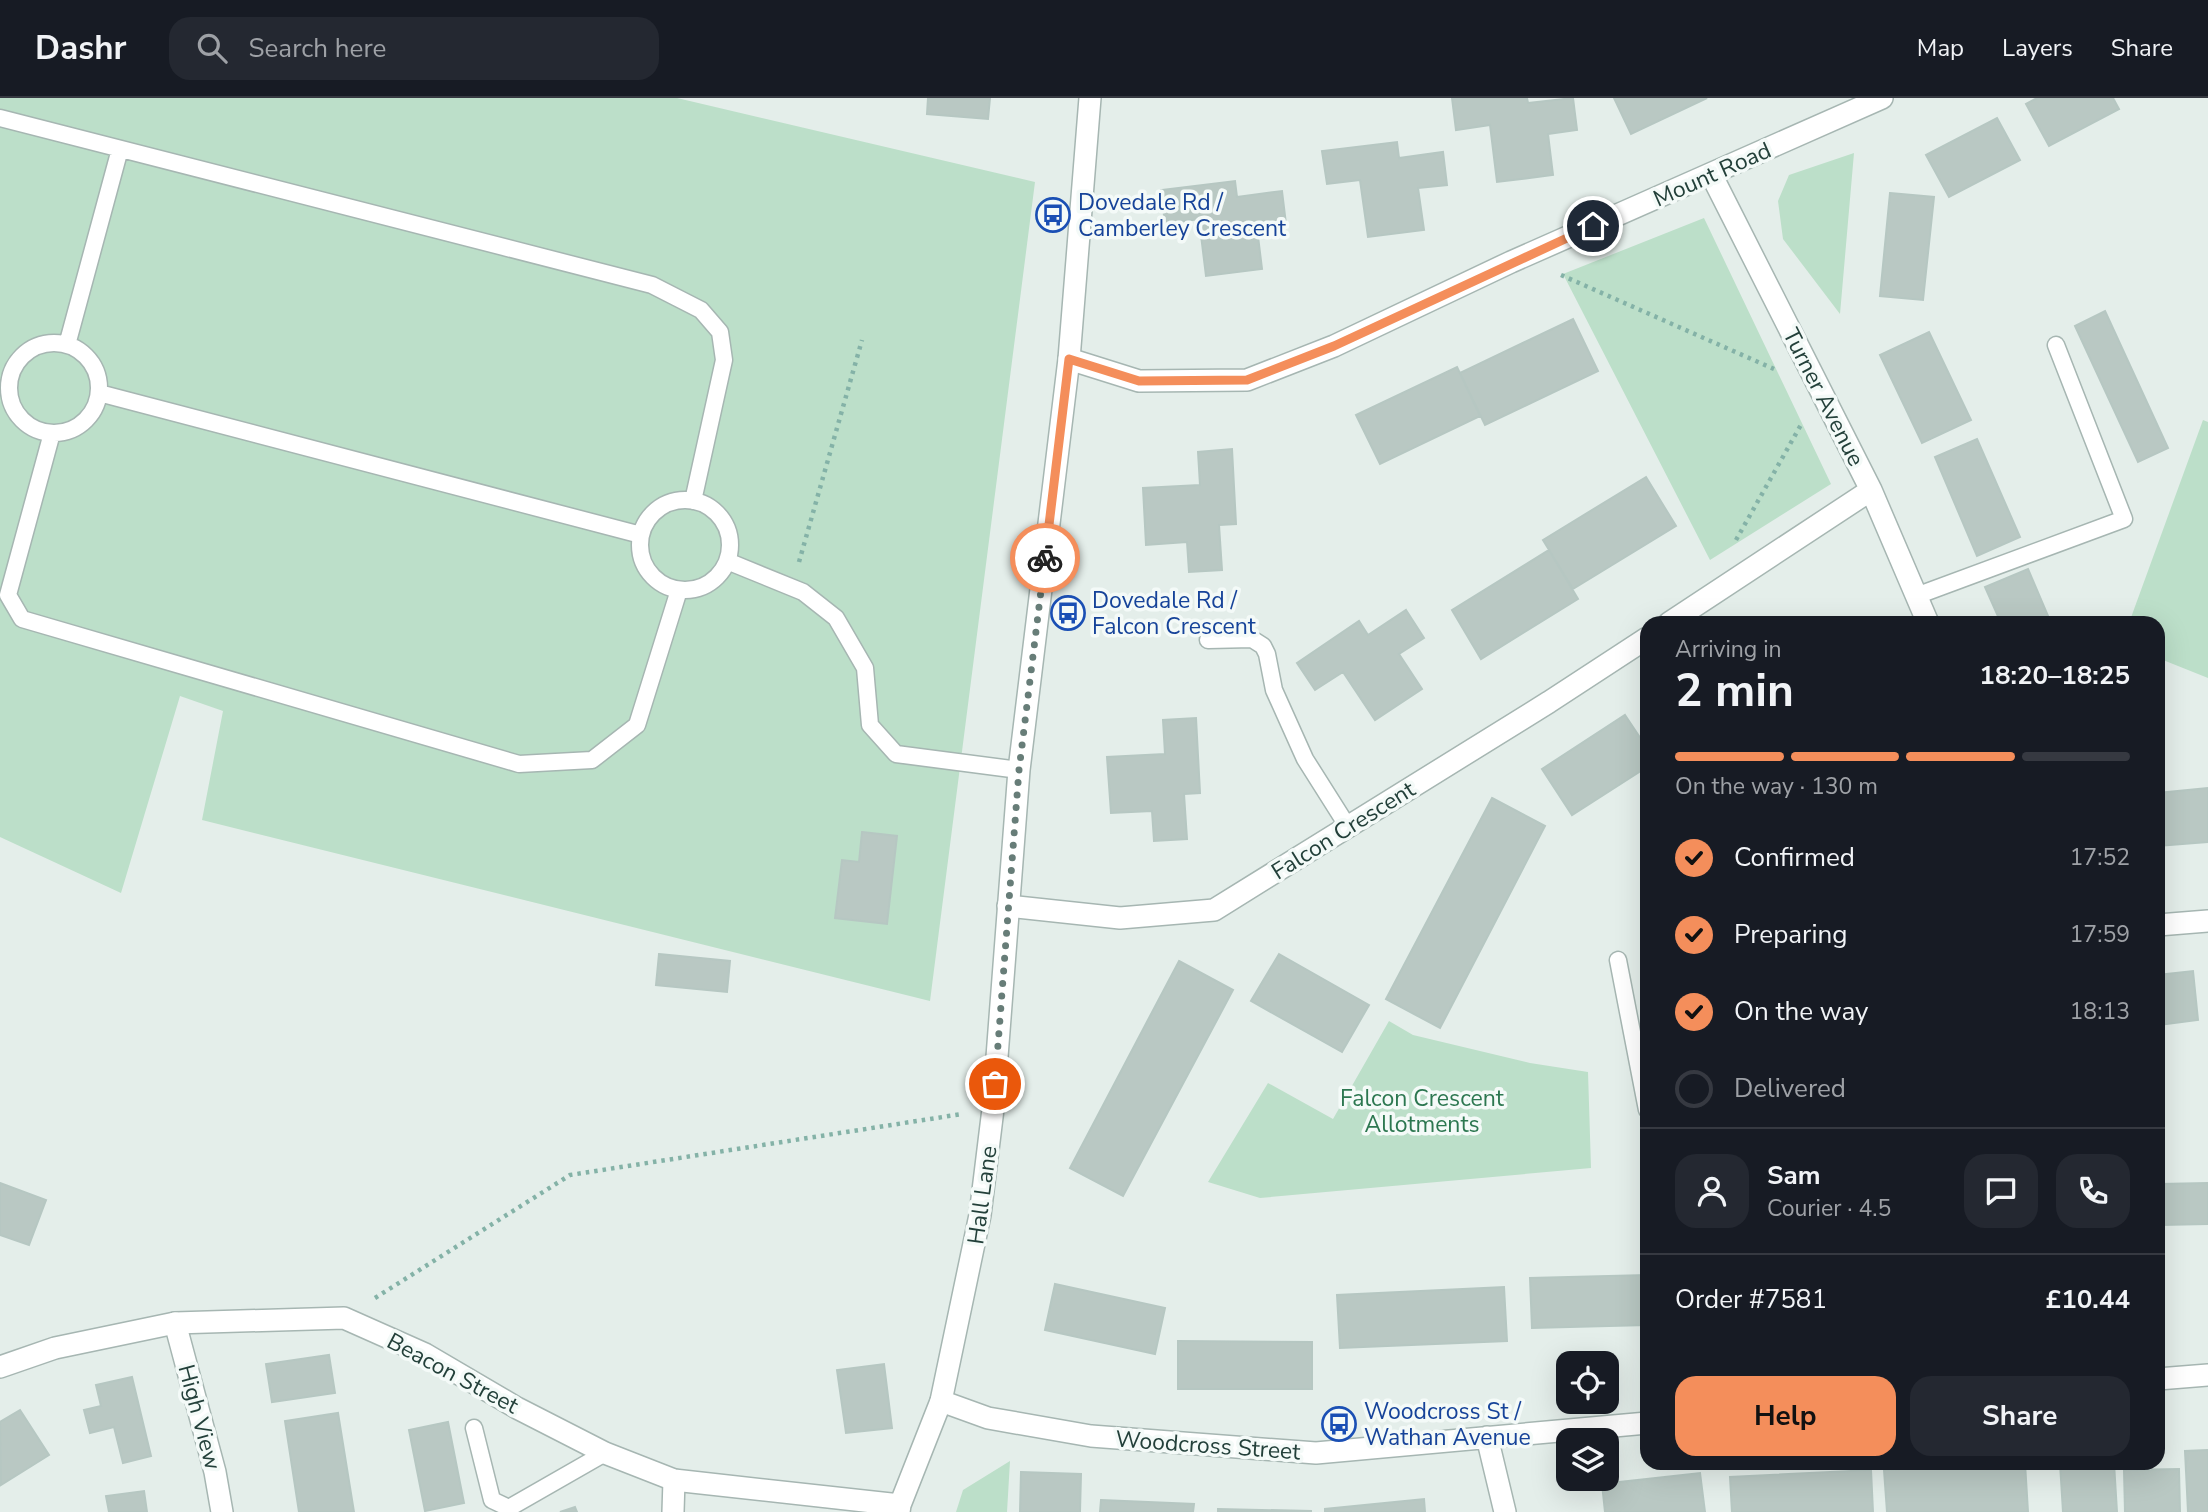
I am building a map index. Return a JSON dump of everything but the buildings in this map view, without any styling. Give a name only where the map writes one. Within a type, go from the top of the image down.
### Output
[{"type":"street","name":"Hall Lane","points":[[899,1508],[941,1401],[980,1215],[993,1109],[1019,770],[1069,359],[1090,98]]},
{"type":"street","name":"Mount Road","points":[[1069,359],[1139,381],[1247,380],[1334,346],[1522,257],[1882,98]]},
{"type":"street","name":"Turner Avenue","points":[[1711,174],[1871,490],[1925,616]]},
{"type":"street","points":[[1680,616],[1871,490]]},
{"type":"street","name":"Falcon Crescent","points":[[1008,906],[1120,918],[1214,910],[1640,643]]},
{"type":"street","points":[[2165,924],[2208,921]]},
{"type":"street","name":"Beacon Street","points":[[0,1367],[55,1348],[175,1323],[344,1318],[425,1354],[517,1408],[605,1453],[674,1480],[899,1508]]},
{"type":"street","name":"High View","points":[[175,1323],[215,1472],[222,1512]]},
{"type":"street","points":[[2165,1378],[2208,1375]]},
{"type":"street","name":"Woodcross Street","points":[[941,1401],[988,1418],[1091,1436],[1316,1453],[1640,1424]]},
{"type":"street","points":[[1487,1437],[1505,1512]]},
{"type":"street","points":[[673,1512],[674,1480]]},
{"type":"lane","points":[[0,118],[652,285],[701,310],[720,332],[724,360],[693,501]]},
{"type":"lane","points":[[67,345],[120,149]]},
{"type":"lane","points":[[41,344],[67,345],[81,351],[98,377],[96,406],[88,418],[65,432],[52,433],[31,427],[16,412],[9,398],[6,368],[41,344]]},
{"type":"lane","points":[[1916,596],[2124,519],[2056,345]]},
{"type":"lane","points":[[99,393],[641,535]]},
{"type":"lane","points":[[52,433],[8,595],[22,619],[519,764],[592,760],[637,725],[679,590]]},
{"type":"lane","points":[[679,500],[693,501],[707,506],[719,516],[727,530],[730,545],[727,561],[720,573],[708,584],[679,590],[652,577],[644,564],[640,549],[641,535],[646,522],[655,512],[679,500]]},
{"type":"lane","points":[[727,561],[803,592],[836,618],[865,667],[870,725],[896,754],[1019,770]]},
{"type":"lane","points":[[1208,640],[1252,639],[1263,646],[1274,690],[1305,759],[1348,827]]},
{"type":"lane","points":[[1618,960],[1640,1074]]},
{"type":"lane","points":[[474,1428],[492,1500],[504,1510],[605,1453]]},
{"type":"path","points":[[1522,257],[1821,390],[1734,543]]},
{"type":"path","points":[[792,587],[862,340]]},
{"type":"path","points":[[344,1318],[570,1175],[993,1109]]},
{"type":"green space","points":[[0,98],[677,98],[1035,182],[930,1001],[202,820],[223,711],[180,696],[121,893],[0,837]]},
{"type":"green space","points":[[1854,153],[1840,314],[1783,239],[1778,201],[1789,175]]},
{"type":"green space","points":[[1704,218],[1831,484],[1710,560],[1563,274]]},
{"type":"green space","points":[[2203,420],[2208,422],[2208,678],[2165,661],[2165,616],[2132,616]]},
{"type":"green space","name":"Falcon Crescent Allotments","points":[[1389,1021],[1413,1035],[1530,1063],[1588,1072],[1591,1168],[1260,1198],[1208,1182],[1268,1083],[1333,1119]]},
{"type":"green space","points":[[1010,1461],[1007,1512],[956,1512],[963,1490]]},
{"type":"way so far","points":[[995,1084],[1019,770],[1045,558]]},
{"type":"place","name":"Dovedale Rd / Camberley Crescent","points":[[1053,215]]},
{"type":"place","name":"Dovedale Rd / Falcon Crescent","points":[[1068,613]]},
{"type":"place","name":"Woodcross St / Wathan Avenue","points":[[1339,1424]]},
{"type":"route","points":[[1045,558],[1069,359],[1139,381],[1247,380],[1334,346],[1593,226]]}]
